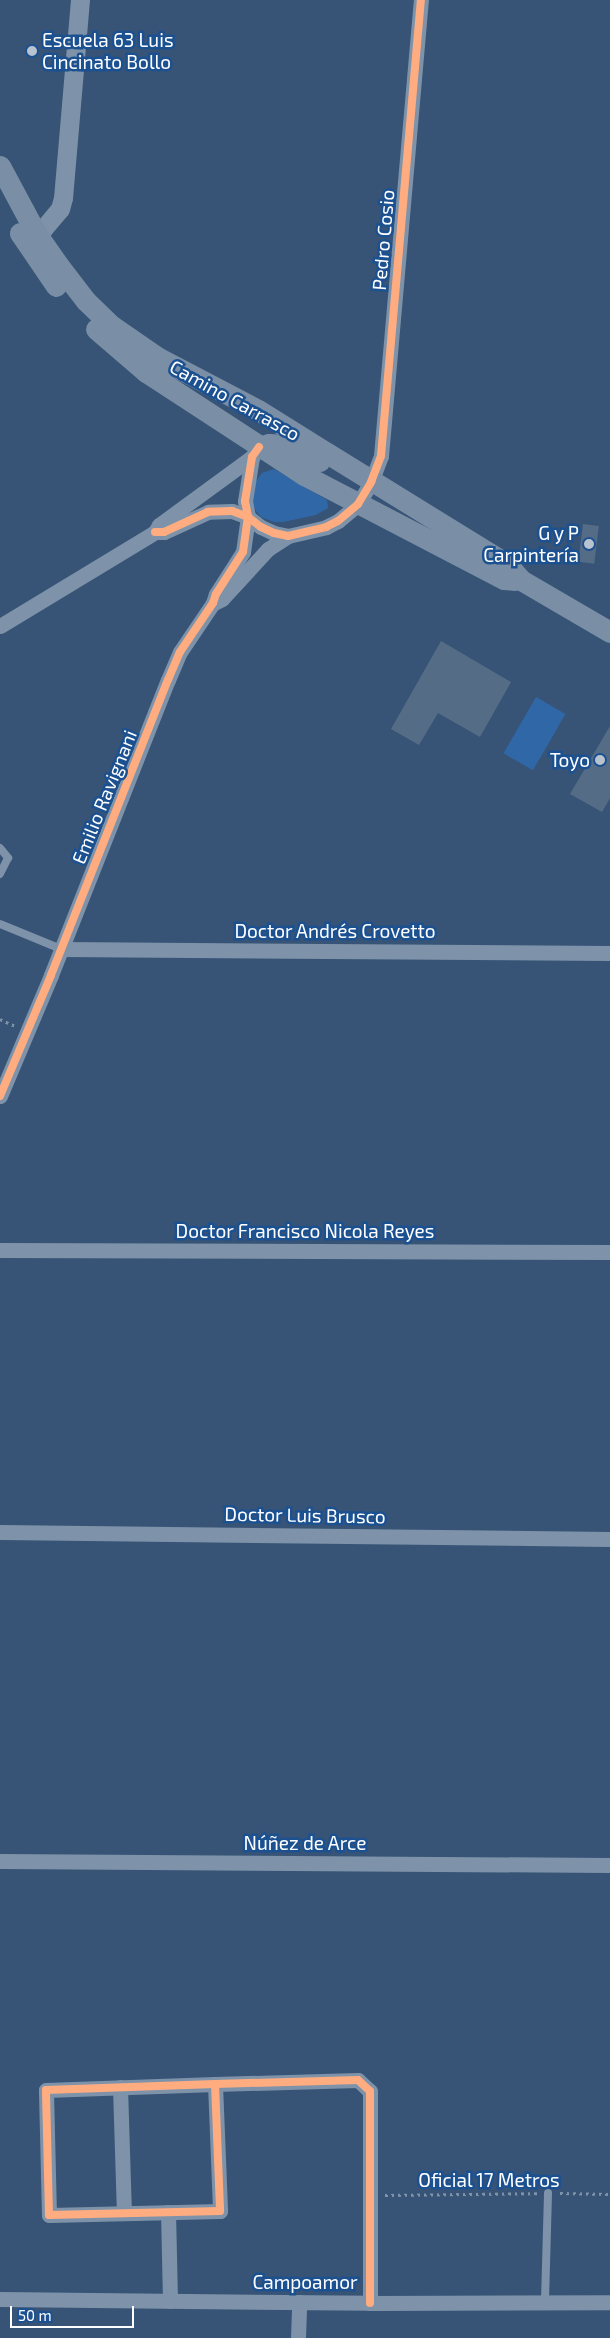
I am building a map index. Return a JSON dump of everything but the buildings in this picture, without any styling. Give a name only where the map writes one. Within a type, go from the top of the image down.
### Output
[{"type":"main road","name":"Camino Carrasco","points":[[0,166],[50,279],[108,342],[256,452],[504,579],[521,580]]},
{"type":"main road","name":"Camino Carrasco","points":[[0,195],[30,237],[86,301],[112,326],[133,342],[258,410],[371,482],[508,565],[521,580],[610,632]]},
{"type":"main road","points":[[256,452],[269,444],[283,445],[371,482]]},
{"type":"street","points":[[30,237],[53,219],[60,209],[63,198],[80,0]]},
{"type":"street","name":"Pedro Cosio","points":[[371,482],[380,456],[421,0]]},
{"type":"street","points":[[0,626],[154,532],[159,525],[256,452]]},
{"type":"street","name":"Emilio Ravignani","points":[[0,1096],[180,652],[213,603],[216,594],[243,552],[248,517],[245,500],[256,452]]},
{"type":"street","name":"Emilio Ravignani","points":[[213,603],[222,599],[268,549],[288,536],[326,527],[350,513],[358,504],[371,482]]},
{"type":"street","points":[[154,532],[164,532],[208,512],[232,511],[248,517]]},
{"type":"street","name":"Emilio Ravignani","points":[[248,517],[261,528],[288,536]]},
{"type":"street","name":"Doctor Andrés Crovetto","points":[[61,949],[610,953]]},
{"type":"street","name":"Doctor Francisco Nicola Reyes","points":[[0,1250],[610,1252]]},
{"type":"street","name":"Doctor Luis Brusco","points":[[0,1532],[610,1538]]},
{"type":"street","name":"Núñez de Arce","points":[[0,1861],[610,1865]]},
{"type":"street","points":[[215,2084],[220,2211],[50,2215],[46,2090],[120,2087],[215,2084],[358,2080],[370,2091],[370,2303]]},
{"type":"street","points":[[120,2087],[124,2213]]},
{"type":"street","points":[[168,2212],[170,2302]]},
{"type":"street","name":"Campoamor","points":[[0,2299],[370,2303],[610,2302]]},
{"type":"street","points":[[298,2338],[299,2302]]},
{"type":"lane","points":[[0,848],[8,858],[0,874]]},
{"type":"lane","points":[[0,924],[61,949]]},
{"type":"lane","points":[[545,2301],[548,2192]]},
{"type":"shaded area","points":[[274,469],[327,500],[328,508],[316,515],[283,522],[274,522],[261,517],[251,501],[255,482],[262,473]]},
{"type":"shaded area","points":[[536,697],[565,714],[533,770],[504,753]]},
{"type":"cycle path","points":[[259,447],[252,457],[245,501],[248,517],[261,527],[274,533],[288,536],[326,527],[338,521],[358,504],[371,482],[381,456],[421,0]]},
{"type":"cycle path","points":[[0,1096],[51,975],[168,680],[180,652],[213,603],[216,594],[243,552],[248,517],[232,511],[208,512],[164,532],[155,532]]},
{"type":"cycle path","points":[[215,2084],[220,2211],[49,2215],[46,2090],[215,2084],[358,2080],[370,2091],[370,2303]]},
{"type":"place","name":"Escuela 63 Luis Cincinato Bollo","points":[[32,51]]},
{"type":"place","name":"G y P Carpintería","points":[[589,544]]},
{"type":"place","name":"Toyo","points":[[600,760]]}]
